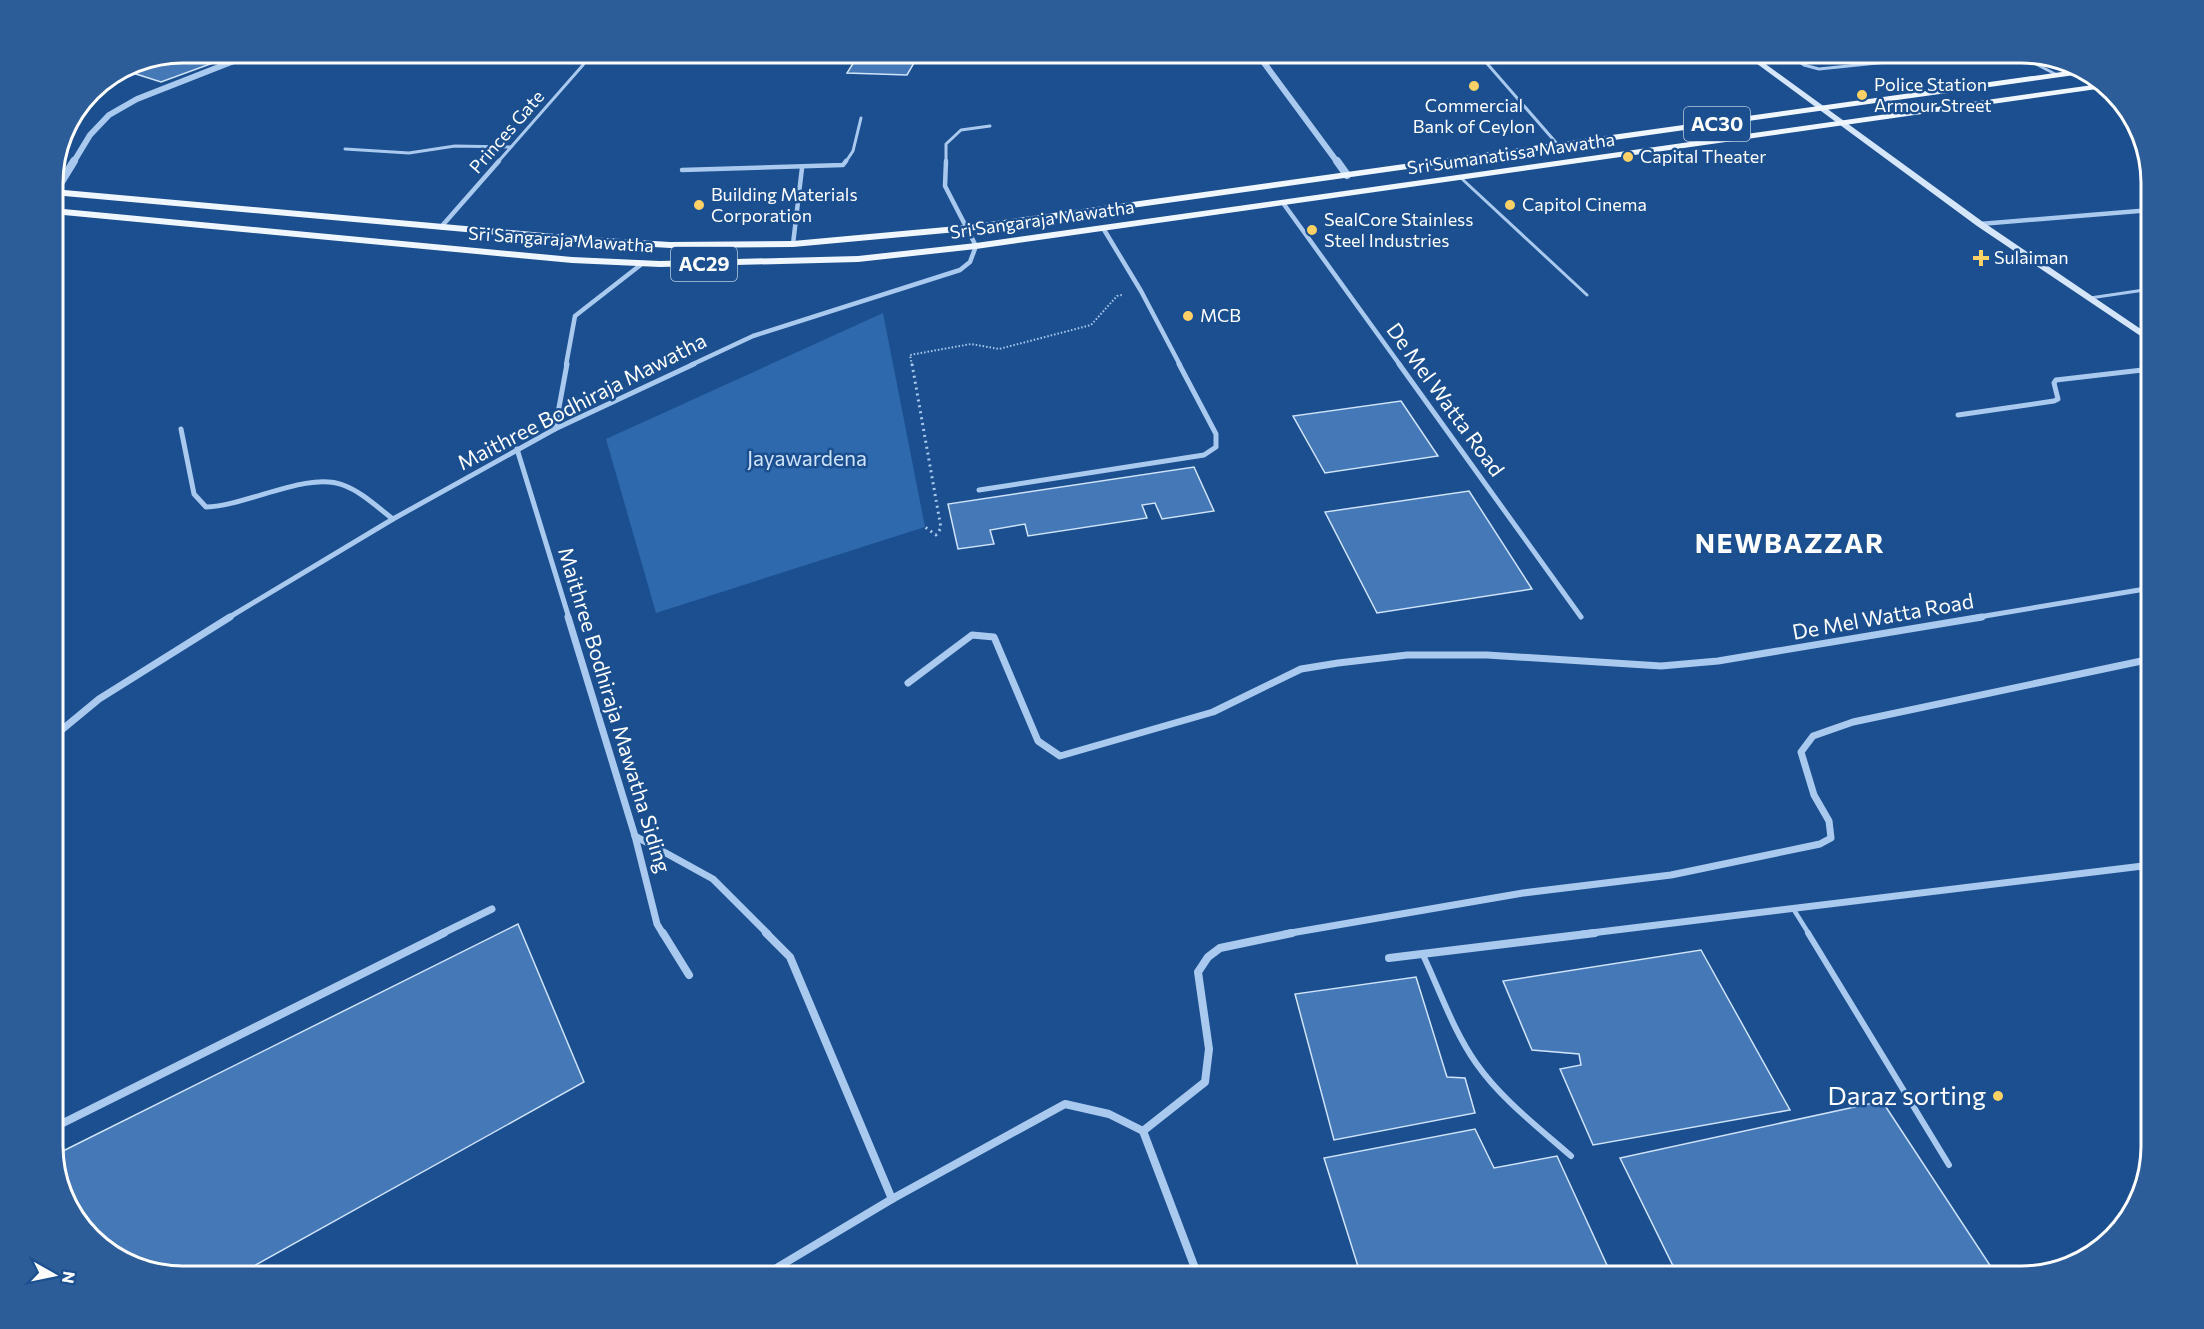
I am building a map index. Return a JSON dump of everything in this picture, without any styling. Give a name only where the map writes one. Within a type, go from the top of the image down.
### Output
[{"type":"main road","points":[[1759,63],[1980,224],[2141,333]]},
{"type":"main road","name":"AC30","points":[[1347,175],[2070,73]]},
{"type":"main road","name":"Sri Sumanatissa Mawatha","points":[[1353,193],[2093,87]]},
{"type":"main road","name":"Sri Sangaraja Mawatha","points":[[63,193],[670,245],[793,244],[968,228],[1347,175]]},
{"type":"main road","name":"Sri Sangaraja Mawatha","points":[[63,212],[572,260],[643,263],[790,263],[858,259],[976,246],[1353,193]]},
{"type":"street","points":[[63,178],[90,135],[109,115],[137,99],[229,63]]},
{"type":"street","name":"Princes Gate","points":[[441,227],[584,63]]},
{"type":"street","points":[[1264,63],[1347,175]]},
{"type":"street","points":[[1487,63],[1559,146]]},
{"type":"street","points":[[1801,63],[1819,69],[1877,63]]},
{"type":"street","points":[[2036,64],[2057,75]]},
{"type":"street","points":[[682,170],[843,165],[853,151],[861,118]]},
{"type":"street","points":[[976,246],[945,186],[946,144],[961,130],[990,126]]},
{"type":"street","points":[[345,149],[409,153],[455,147],[511,147]]},
{"type":"street","points":[[793,244],[802,168]]},
{"type":"street","name":"De Mel Watta Road","points":[[1284,203],[1581,617]]},
{"type":"street","points":[[1980,224],[2141,211]]},
{"type":"street","points":[[979,490],[1204,455],[1216,447],[1216,434],[1141,291],[1102,228]]},
{"type":"street","name":"Maithree Bodhiraja Mawatha","points":[[63,729],[118,687],[393,519],[517,449],[753,336],[960,270],[970,262],[976,246]]},
{"type":"street","points":[[555,429],[575,316],[643,263]]},
{"type":"street","points":[[1958,415],[2054,401],[2058,399],[2054,383],[2056,380],[2141,370]]},
{"type":"street","points":[[181,429],[194,494],[206,507],[225,508],[314,482],[335,482],[364,497],[393,519]]},
{"type":"street","name":"Maithree Bodhiraja Mawatha Siding","points":[[517,449],[635,836],[657,924],[689,975]]},
{"type":"street","name":"De Mel Watta Road","points":[[909,683],[972,635],[994,638],[1038,741],[1048,750],[1060,756],[1213,712],[1301,669],[1407,655],[1487,655],[1660,666],[1718,661],[2141,590]]},
{"type":"street","points":[[1143,1131],[1205,1082],[1209,1049],[1198,972],[1208,957],[1220,948],[1320,927],[1523,893],[1671,875],[1820,844],[1831,838],[1829,821],[1814,795],[1801,752],[1813,736],[1853,722],[2141,661]]},
{"type":"street","points":[[635,836],[713,879],[790,957],[892,1199]]},
{"type":"street","points":[[1389,958],[2141,867]]},
{"type":"street","points":[[63,1123],[492,909]]},
{"type":"street","points":[[780,1266],[892,1199],[1065,1104],[1109,1114],[1143,1131],[1194,1266]]},
{"type":"lane","points":[[1461,178],[1587,295]]},
{"type":"lane","points":[[2090,298],[2141,290]]},
{"type":"lane","points":[[1794,910],[1949,1165]]},
{"type":"lane","points":[[1423,954],[1469,1050],[1483,1073],[1524,1116],[1571,1156]]},
{"type":"path","points":[[925,527],[936,535],[941,528],[910,355],[971,344],[999,349],[1091,325],[1117,296],[1141,291]]},
{"type":"green space","name":"Jayawardena","points":[[883,313],[925,527],[656,613],[606,439]]},
{"type":"building","points":[[213,63],[161,82],[136,74],[160,65]]},
{"type":"building","points":[[853,63],[914,63],[907,75],[847,73]]},
{"type":"building","points":[[1401,401],[1438,456],[1325,473],[1293,416]]},
{"type":"building","points":[[1194,467],[1214,511],[1162,519],[1155,503],[1142,505],[1147,518],[1028,536],[1025,524],[990,530],[994,544],[958,549],[948,504]]},
{"type":"building","points":[[1469,491],[1532,589],[1377,613],[1325,512]]},
{"type":"building","points":[[518,924],[584,1082],[254,1266],[168,1265],[137,1257],[123,1250],[104,1236],[83,1213],[69,1184],[63,1151]]},
{"type":"building","points":[[1701,950],[1790,1110],[1593,1145],[1560,1069],[1581,1065],[1579,1054],[1532,1050],[1503,981]]},
{"type":"building","points":[[1416,977],[1447,1077],[1465,1078],[1475,1113],[1334,1140],[1295,994]]},
{"type":"building","points":[[1882,1101],[1990,1266],[1673,1266],[1620,1158]]},
{"type":"building","points":[[1475,1129],[1494,1168],[1557,1156],[1607,1266],[1358,1266],[1324,1158]]},
{"type":"place","name":"Commercial Bank of Ceylon","points":[[1474,86]]},
{"type":"place","name":"Police Station Armour Street","points":[[1862,95]]},
{"type":"place","name":"Capital Theater","points":[[1628,157]]},
{"type":"place","name":"Building Materials Corporation","points":[[699,205]]},
{"type":"place","name":"Capitol Cinema","points":[[1510,205]]},
{"type":"place","name":"SealCore Stainless Steel Industries","points":[[1312,230]]},
{"type":"place","name":"Sulaiman","points":[[1981,258]]},
{"type":"place","name":"MCB","points":[[1188,316]]},
{"type":"place","name":"Daraz sorting","points":[[1998,1096]]},
{"type":"district","name":"NEWBAZZAR","points":[[1790,544]]}]
